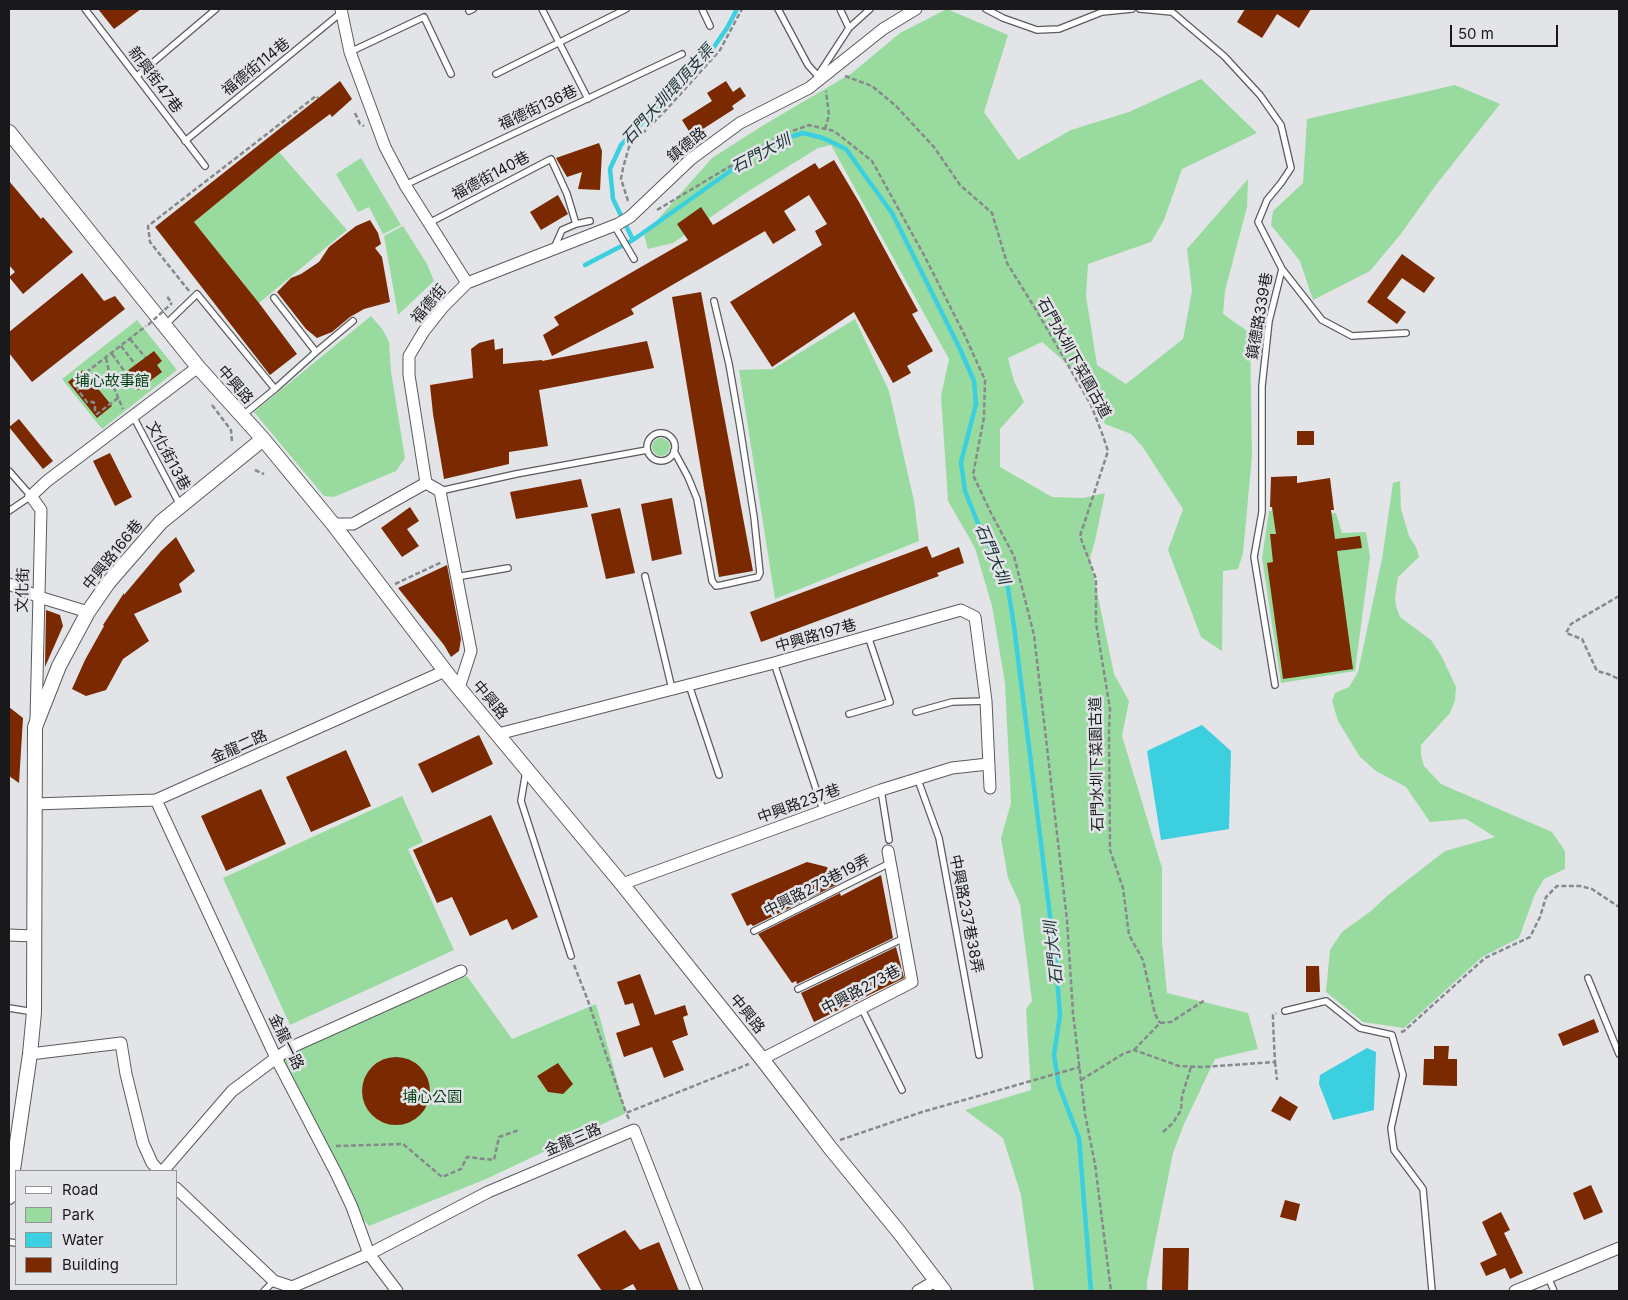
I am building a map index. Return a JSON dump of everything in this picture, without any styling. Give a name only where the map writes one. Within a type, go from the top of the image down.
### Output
[{"type":"street","name":"鎮德路","points":[[467,282],[616,225],[632,215],[691,159],[740,123],[809,88],[883,28],[916,9]]},
{"type":"street","name":"福德街","points":[[342,11],[350,52],[385,147],[405,185],[467,282],[443,307],[409,356],[409,375],[426,483]]},
{"type":"street","name":"中興路","points":[[9,132],[198,367],[241,417],[263,439],[333,524],[445,671],[622,884],[940,1286]]},
{"type":"street","points":[[30,496],[130,415],[198,367]]},
{"type":"street","name":"中興路166巷","points":[[35,727],[59,666],[88,612],[108,583],[161,522],[263,439]]},
{"type":"street","points":[[333,524],[353,524],[426,483],[440,490],[471,650],[459,688]]},
{"type":"street","name":"文化街","points":[[12,1189],[34,1012],[35,727],[41,510],[30,496]]},
{"type":"street","points":[[9,584],[39,597],[88,612]]},
{"type":"street","name":"中興路197巷","points":[[498,734],[774,663],[961,610],[975,617],[986,701],[990,788]]},
{"type":"street","name":"金龍二路","points":[[34,804],[156,800],[445,671]]},
{"type":"street","name":"中興路237巷","points":[[622,884],[881,790],[952,768],[988,764]]},
{"type":"street","name":"金龍一路","points":[[156,800],[276,1058],[352,1207],[369,1254],[397,1291]]},
{"type":"street","name":"中興路273巷","points":[[762,1059],[912,982],[889,851]]},
{"type":"street","points":[[9,935],[34,936]]},
{"type":"street","points":[[164,1170],[232,1091],[276,1058],[294,1046],[461,971]]},
{"type":"street","points":[[30,1054],[121,1043],[126,1074],[143,1143],[152,1163],[158,1170]]},
{"type":"street","points":[[634,1130],[697,1291]]},
{"type":"street","name":"金龍三路","points":[[274,1281],[292,1287],[369,1254],[488,1192],[634,1130]]},
{"type":"street","points":[[178,1190],[274,1281]]},
{"type":"street","points":[[1515,1291],[1619,1248]]},
{"type":"street","points":[[918,1291],[940,1286]]},
{"type":"lane","name":"新興街47巷","points":[[85,9],[205,166]]},
{"type":"lane","points":[[137,76],[216,9]]},
{"type":"lane","points":[[542,9],[588,99]]},
{"type":"lane","points":[[496,74],[626,9]]},
{"type":"lane","points":[[702,9],[710,26]]},
{"type":"lane","points":[[778,9],[808,65],[824,74],[849,28],[870,9]]},
{"type":"lane","points":[[840,9],[849,28]]},
{"type":"lane","points":[[986,9],[1003,18],[1037,30],[1059,28],[1102,12],[1132,9]]},
{"type":"lane","name":"鎮德路339巷","points":[[1140,9],[1172,12],[1224,56],[1260,95],[1281,125],[1291,168],[1267,200],[1258,222],[1282,269],[1269,321],[1262,386],[1262,512],[1254,557],[1276,685]]},
{"type":"lane","name":"福德街114巷","points":[[185,141],[342,11]]},
{"type":"lane","points":[[350,52],[424,17],[452,74]]},
{"type":"lane","name":"福德街136巷","points":[[405,185],[682,54]]},
{"type":"lane","name":"福德街140巷","points":[[429,223],[551,159],[567,194],[576,224]]},
{"type":"lane","points":[[554,248],[562,230],[590,221]]},
{"type":"lane","points":[[616,225],[621,238],[634,259]]},
{"type":"lane","points":[[1282,269],[1322,320],[1352,336],[1406,333]]},
{"type":"lane","points":[[165,325],[197,294],[275,389]]},
{"type":"lane","points":[[274,298],[316,352]]},
{"type":"lane","points":[[674,452],[669,459],[660,461],[652,458],[647,450],[648,441],[651,437],[660,433],[668,435],[674,442],[674,452],[688,477],[697,499],[712,581],[716,586],[758,577],[760,573],[754,517],[729,364],[714,301]]},
{"type":"lane","points":[[241,417],[353,322]]},
{"type":"lane","name":"文化街13巷","points":[[130,415],[180,506]]},
{"type":"lane","points":[[440,490],[647,450]]},
{"type":"lane","points":[[9,471],[30,496],[9,511]]},
{"type":"lane","points":[[456,577],[508,568]]},
{"type":"lane","points":[[645,576],[672,689]]},
{"type":"lane","points":[[848,714],[890,702],[868,636]]},
{"type":"lane","points":[[774,663],[823,810]]},
{"type":"lane","points":[[689,685],[718,775]]},
{"type":"lane","points":[[916,712],[952,702],[986,701]]},
{"type":"lane","points":[[526,768],[521,801],[571,956]]},
{"type":"lane","name":"中興路237巷38弄","points":[[918,780],[939,838],[979,1055]]},
{"type":"lane","points":[[881,790],[889,851]]},
{"type":"lane","name":"中興路273巷19弄","points":[[754,931],[889,851]]},
{"type":"lane","points":[[798,989],[904,938]]},
{"type":"lane","points":[[1588,978],[1619,1054]]},
{"type":"lane","points":[[1285,1011],[1326,1001],[1360,1028],[1392,1035],[1403,1075],[1391,1128],[1394,1150],[1423,1189],[1432,1291]]},
{"type":"lane","points":[[9,1008],[34,1012]]},
{"type":"lane","points":[[861,1008],[902,1090]]},
{"type":"lane","points":[[1548,1277],[1554,1291]]},
{"type":"lane","points":[[264,1291],[274,1281]]},
{"type":"path","points":[[632,215],[621,179],[629,147],[666,110],[720,50],[742,9]]},
{"type":"path","points":[[824,74],[829,115],[825,129]]},
{"type":"path","name":"石門水圳下菜園古道","points":[[824,74],[872,86],[896,106],[934,147],[960,185],[992,213],[1007,263],[1091,405],[1103,436],[1108,451],[1080,536],[1096,579],[1096,623],[1110,709],[1110,850],[1123,888],[1129,935],[1143,960],[1155,1014],[1160,1023]]},
{"type":"path","points":[[194,297],[150,242],[148,226],[316,96],[318,98]]},
{"type":"path","points":[[355,113],[363,126]]},
{"type":"path","points":[[118,398],[97,414],[95,404],[87,402],[76,382],[172,303],[169,297]]},
{"type":"path","points":[[130,339],[145,357]]},
{"type":"path","points":[[121,346],[135,364]]},
{"type":"path","points":[[112,354],[125,372]]},
{"type":"path","points":[[106,358],[111,381],[118,398],[130,415]]},
{"type":"path","points":[[210,402],[231,430],[232,442]]},
{"type":"path","points":[[255,470],[264,474]]},
{"type":"path","points":[[384,589],[452,557]]},
{"type":"path","points":[[1619,596],[1571,624],[1566,633],[1582,639],[1597,671],[1619,679]]},
{"type":"path","points":[[1392,1035],[1404,1031],[1485,958],[1530,937],[1540,917],[1546,897],[1557,886],[1580,886],[1592,889],[1619,907]]},
{"type":"path","points":[[571,956],[626,1113],[634,1130]]},
{"type":"path","points":[[1081,1080],[1123,1054],[1134,1050],[1160,1023],[1171,1022],[1205,1000]]},
{"type":"path","points":[[1276,1080],[1273,1015],[1277,1012],[1285,1011]]},
{"type":"path","points":[[1134,1050],[1179,1066],[1275,1062]]},
{"type":"path","points":[[626,1113],[762,1059]]},
{"type":"path","points":[[827,1144],[922,1112],[1080,1067]]},
{"type":"path","points":[[1163,1132],[1173,1123],[1181,1110],[1182,1096],[1191,1067]]},
{"type":"path","points":[[322,1147],[403,1144],[442,1177],[461,1169],[467,1157],[494,1160],[499,1137],[519,1130]]},
{"type":"green space","points":[[947,9],[1008,35],[984,112],[1018,160],[1071,130],[1129,112],[1201,79],[1257,133],[1182,169],[1164,220],[1151,242],[1088,264],[1086,296],[1097,365],[1126,384],[1183,339],[1192,291],[1187,249],[1248,179],[1247,207],[1225,291],[1223,314],[1250,333],[1252,456],[1243,553],[1238,569],[1223,571],[1222,651],[1201,637],[1168,550],[1183,509],[1142,446],[1131,434],[1105,424],[1079,374],[1042,342],[1008,358],[1014,381],[1024,402],[1000,429],[1000,467],[1052,497],[1083,498],[1105,493],[1090,558],[1114,674],[1129,701],[1122,736],[1162,868],[1162,942],[1167,993],[1248,1013],[1258,1049],[1215,1059],[1184,1124],[1173,1153],[1147,1282],[1147,1291],[1034,1291],[1021,1195],[1003,1138],[965,1110],[1031,1090],[1026,1009],[1032,1001],[1020,904],[1008,878],[1001,838],[1011,803],[1005,683],[992,606],[975,548],[948,501],[941,396],[949,359],[831,145],[818,148],[747,192],[673,243],[648,249],[644,235],[712,158],[852,73],[900,33]]},
{"type":"green space","points":[[1455,85],[1500,104],[1436,185],[1400,235],[1370,271],[1313,300],[1300,261],[1271,225],[1273,211],[1303,183],[1307,119]]},
{"type":"green space","points":[[279,152],[347,230],[259,303],[194,222]]},
{"type":"green space","points":[[361,158],[401,225],[383,234],[369,207],[358,212],[336,174]]},
{"type":"green space","points":[[403,226],[427,264],[434,281],[398,315],[384,236]]},
{"type":"green space","points":[[371,316],[383,330],[389,342],[391,372],[405,458],[396,471],[334,497],[324,496],[254,412]]},
{"type":"green space","points":[[855,319],[889,391],[914,501],[919,541],[775,599],[739,370],[773,369]]},
{"type":"green space","name":"埔心故事館","points":[[137,320],[177,370],[102,429],[62,379]]},
{"type":"green space","points":[[661,438],[667,441],[670,447],[667,453],[661,456],[655,453],[652,447],[655,441]]},
{"type":"green space","points":[[1400,481],[1401,509],[1409,536],[1416,547],[1419,557],[1398,577],[1395,598],[1396,606],[1400,617],[1431,640],[1442,657],[1456,687],[1455,700],[1450,713],[1421,745],[1424,766],[1441,784],[1552,832],[1565,851],[1565,869],[1544,879],[1535,894],[1519,938],[1482,957],[1404,1028],[1363,1022],[1326,992],[1330,950],[1342,932],[1445,851],[1495,837],[1466,819],[1430,822],[1406,787],[1376,771],[1360,757],[1338,721],[1332,701],[1335,693],[1349,687],[1358,672],[1382,559],[1393,483]]},
{"type":"green space","points":[[1300,507],[1302,517],[1336,513],[1342,533],[1366,532],[1370,557],[1355,671],[1281,683],[1262,558],[1269,511]]},
{"type":"green space","points":[[402,796],[423,842],[408,849],[454,950],[290,1025],[223,878]]},
{"type":"green space","name":"埔心公園","points":[[467,976],[512,1039],[596,1004],[626,1113],[486,1179],[369,1226],[352,1207],[282,1056]]},
{"type":"water","points":[[1202,725],[1231,751],[1229,829],[1161,840],[1147,751]]},
{"type":"water","points":[[1367,1048],[1376,1052],[1374,1110],[1333,1120],[1319,1084],[1320,1075]]},
{"type":"building","points":[[98,9],[141,9],[114,29]]},
{"type":"building","points":[[1245,9],[1311,9],[1299,28],[1277,14],[1262,38],[1237,22]]},
{"type":"building","points":[[340,81],[352,99],[332,117],[330,114],[279,152],[194,222],[297,354],[270,375],[155,227]]},
{"type":"building","points":[[726,81],[733,92],[740,87],[746,96],[732,106],[734,109],[692,136],[682,120],[712,101],[707,93]]},
{"type":"building","points":[[599,143],[602,151],[600,190],[578,189],[582,172],[567,177],[556,158]]},
{"type":"building","points":[[834,160],[918,311],[912,314],[933,351],[907,366],[911,373],[893,383],[854,312],[772,367],[730,302],[822,245],[815,231],[827,224],[809,195],[784,211],[796,230],[773,244],[765,231],[631,309],[634,314],[552,356],[543,335],[559,325],[554,317],[688,240],[677,224],[701,207],[713,225],[815,163],[819,169]]},
{"type":"building","points":[[9,181],[41,219],[43,217],[73,252],[23,294],[9,277],[15,272],[9,265]]},
{"type":"building","points":[[558,195],[568,214],[541,230],[530,212]]},
{"type":"building","points":[[370,220],[378,233],[381,244],[375,248],[382,257],[390,302],[364,309],[350,317],[332,332],[317,338],[306,329],[277,292],[291,278],[319,262],[329,247],[356,226]]},
{"type":"building","points":[[1402,254],[1435,278],[1424,293],[1402,278],[1387,298],[1406,312],[1397,324],[1367,302]]},
{"type":"building","points":[[82,273],[104,301],[115,296],[125,309],[32,382],[9,353],[9,332]]},
{"type":"building","points":[[701,292],[753,571],[719,577],[672,297]]},
{"type":"building","points":[[494,339],[495,350],[503,348],[503,364],[542,361],[647,341],[654,368],[539,390],[548,446],[509,452],[509,464],[444,479],[430,385],[473,378],[471,349],[479,343]]},
{"type":"building","points":[[154,351],[162,361],[157,365],[162,372],[138,390],[134,385],[132,386],[123,374]]},
{"type":"building","points":[[83,370],[112,406],[97,418],[68,382]]},
{"type":"building","points":[[19,419],[53,461],[43,469],[9,427]]},
{"type":"building","points":[[1297,431],[1314,431],[1314,445],[1297,445]]},
{"type":"building","points":[[110,453],[132,497],[115,506],[93,461]]},
{"type":"building","points":[[1297,476],[1297,483],[1330,478],[1334,510],[1331,510],[1335,539],[1360,536],[1362,548],[1337,551],[1353,669],[1283,679],[1267,563],[1273,562],[1270,534],[1276,534],[1272,507],[1270,507],[1271,477]]},
{"type":"building","points":[[581,479],[588,507],[516,519],[510,492]]},
{"type":"building","points":[[672,498],[682,554],[652,561],[641,504]]},
{"type":"building","points":[[410,507],[419,521],[407,529],[419,546],[402,557],[381,528]]},
{"type":"building","points":[[620,508],[635,573],[606,579],[591,514]]},
{"type":"building","points":[[176,537],[195,571],[179,584],[182,592],[134,614],[149,641],[123,659],[106,690],[86,696],[72,689],[103,625],[124,593],[124,595],[161,551]]},
{"type":"building","points":[[927,546],[932,558],[959,547],[964,563],[937,573],[939,576],[761,642],[750,612]]},
{"type":"building","points":[[447,565],[461,639],[459,651],[451,657],[444,645],[398,588]]},
{"type":"building","points":[[46,610],[60,615],[63,626],[45,667]]},
{"type":"building","points":[[9,707],[23,718],[19,783],[9,776]]},
{"type":"building","points":[[479,735],[493,764],[432,793],[418,764]]},
{"type":"building","points":[[346,750],[371,806],[311,832],[286,777]]},
{"type":"building","points":[[261,789],[286,844],[226,871],[201,816]]},
{"type":"building","points":[[491,815],[538,917],[512,930],[507,919],[470,936],[452,897],[437,903],[413,850]]},
{"type":"building","points":[[807,862],[827,867],[836,885],[753,926],[751,924],[747,926],[731,894]]},
{"type":"building","points":[[881,875],[893,938],[797,984],[796,981],[792,983],[758,934],[840,893],[841,896]]},
{"type":"building","points":[[896,947],[904,978],[814,1022],[801,993]]},
{"type":"building","points":[[1306,966],[1319,966],[1320,992],[1306,992]]},
{"type":"building","points":[[640,974],[655,1015],[685,1005],[688,1015],[683,1017],[688,1035],[672,1041],[684,1070],[664,1078],[652,1047],[624,1057],[616,1033],[640,1025],[633,1003],[625,1005],[617,982]]},
{"type":"building","points":[[1594,1019],[1599,1032],[1563,1046],[1558,1034]]},
{"type":"building","points":[[1434,1046],[1449,1046],[1448,1059],[1457,1059],[1457,1086],[1423,1085],[1424,1059],[1434,1059]]},
{"type":"building","points":[[396,1057],[409,1060],[420,1067],[427,1078],[430,1091],[427,1104],[420,1115],[409,1122],[396,1125],[383,1122],[372,1115],[365,1104],[362,1091],[365,1078],[372,1067],[383,1060]]},
{"type":"building","points":[[558,1063],[573,1084],[563,1094],[548,1092],[537,1076]]},
{"type":"building","points":[[1280,1096],[1298,1107],[1290,1121],[1271,1111]]},
{"type":"building","points":[[1591,1185],[1603,1212],[1584,1220],[1573,1193]]},
{"type":"building","points":[[1285,1200],[1300,1204],[1296,1221],[1280,1217]]},
{"type":"building","points":[[1501,1212],[1510,1230],[1504,1233],[1523,1273],[1510,1279],[1505,1268],[1486,1276],[1480,1263],[1497,1255],[1482,1222]]},
{"type":"building","points":[[625,1230],[640,1250],[659,1242],[679,1291],[637,1291],[633,1284],[620,1291],[602,1291],[577,1255]]},
{"type":"building","points":[[1163,1248],[1189,1248],[1188,1291],[1162,1291]]},
{"type":"waterway","name":"石門大圳環頂支渠","points":[[633,240],[613,199],[610,169],[621,145],[714,47],[737,9]]},
{"type":"waterway","name":"石門大圳","points":[[585,265],[633,240],[750,157],[786,138],[803,133],[823,138],[846,149],[892,213],[960,349],[974,381],[976,404],[961,462],[965,491],[981,531],[994,554],[1008,588],[1014,626],[1056,964],[1060,1015],[1054,1055],[1059,1086],[1079,1138],[1091,1291]]}]
